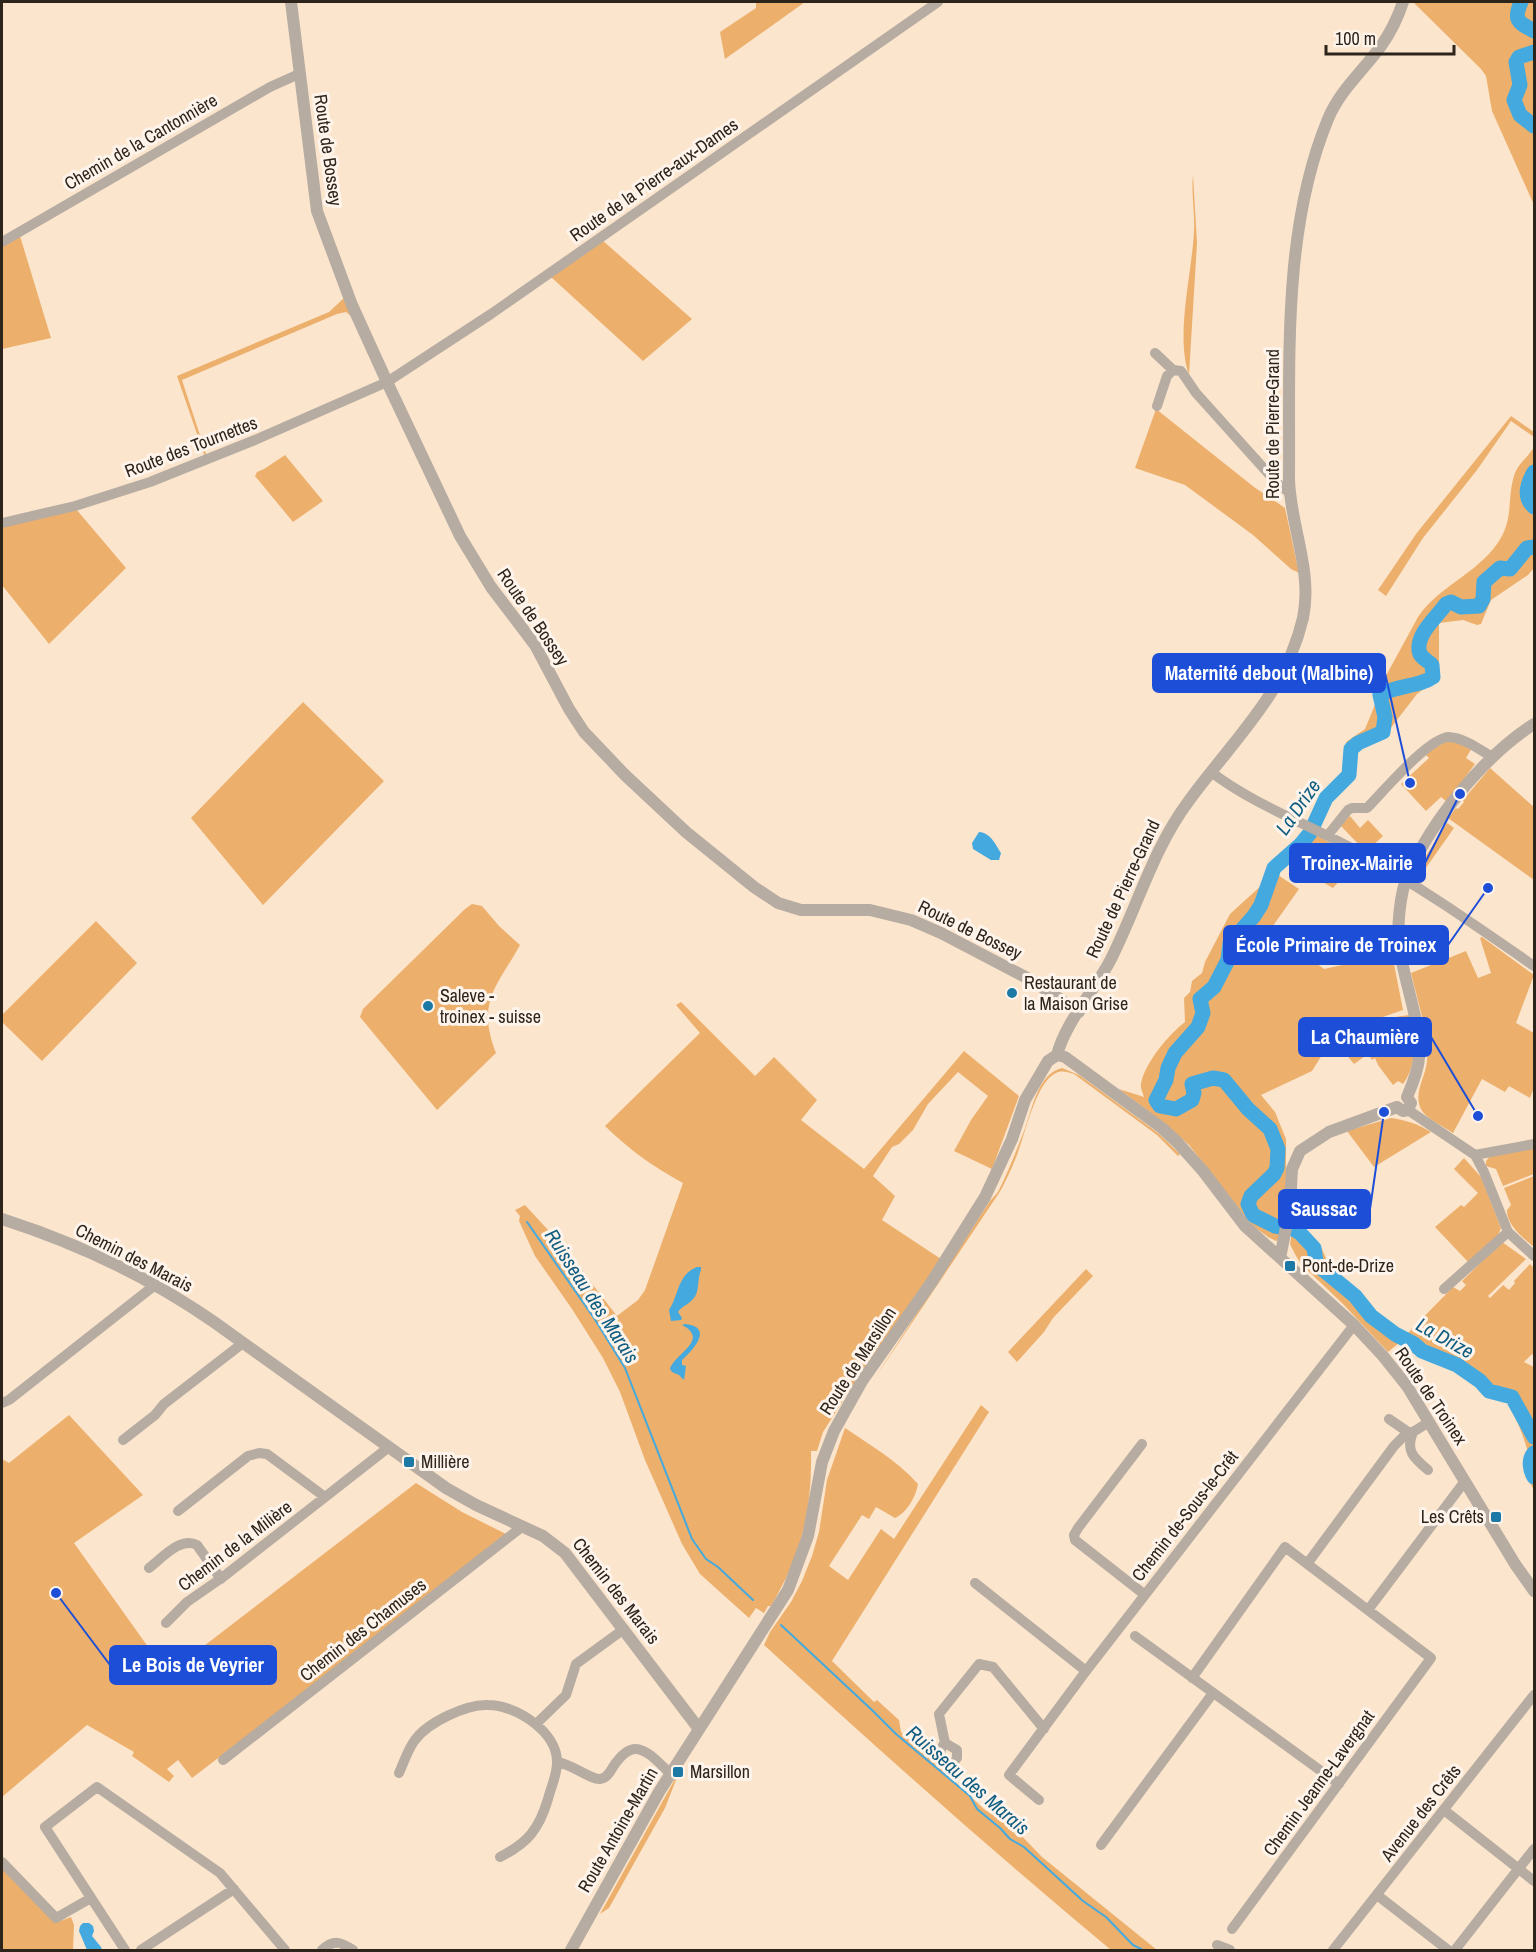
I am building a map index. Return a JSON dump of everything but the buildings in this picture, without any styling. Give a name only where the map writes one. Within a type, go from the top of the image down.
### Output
[{"type":"street","name":"Route de Bossey","points":[[291,2],[317,211],[356,314],[460,536],[481,572],[535,645],[584,732],[686,832],[778,903],[801,910],[859,909],[897,916],[941,933],[1033,981],[1079,1012]]},
{"type":"street","name":"Route de la Pierre-aux-Dames","points":[[387,382],[491,314],[938,2]]},
{"type":"street","name":"Route de Pierre-Grand","points":[[1056,1055],[1062,1039],[1109,963],[1161,847],[1177,818],[1264,706],[1288,661],[1299,631],[1305,601],[1305,582],[1290,493],[1292,303],[1300,227],[1310,174],[1322,133],[1335,103],[1387,37],[1403,2]]},
{"type":"street","name":"Chemin de la Cantonnière","points":[[2,242],[270,87],[299,74]]},
{"type":"street","points":[[1155,353],[1177,371],[1276,483],[1290,493]]},
{"type":"street","points":[[1157,406],[1167,376],[1177,371]]},
{"type":"street","name":"Route des Tournettes","points":[[2,523],[75,506],[150,482],[235,449],[387,382]]},
{"type":"street","points":[[1404,1105],[1418,1067],[1420,1050],[1399,944],[1399,917],[1406,879],[1437,826],[1492,757],[1534,723]]},
{"type":"street","points":[[1324,833],[1348,810],[1367,808],[1419,754],[1438,740],[1455,738],[1492,757]]},
{"type":"street","points":[[1211,772],[1237,790],[1324,833],[1406,879],[1534,966]]},
{"type":"street","name":"Route de Troinex","points":[[1056,1055],[1065,1057],[1162,1128],[1192,1157],[1245,1226],[1354,1325],[1399,1374],[1515,1564],[1534,1591]]},
{"type":"street","name":"Route de Marsillon","points":[[699,1729],[788,1590],[808,1536],[822,1462],[844,1412],[862,1381],[931,1282],[985,1197],[1012,1139],[1025,1100],[1048,1061],[1056,1055]]},
{"type":"street","points":[[1404,1105],[1475,1155],[1508,1232],[1534,1256]]},
{"type":"street","points":[[1280,1258],[1289,1212],[1292,1169],[1296,1157],[1304,1147],[1340,1126],[1404,1105]]},
{"type":"street","points":[[1475,1155],[1534,1144]]},
{"type":"street","name":"Chemin des Marais","points":[[2,1220],[68,1243],[155,1285],[197,1311],[456,1494],[543,1536],[565,1553],[699,1729]]},
{"type":"street","points":[[1444,1289],[1508,1232]]},
{"type":"street","points":[[2,1403],[9,1400],[155,1285]]},
{"type":"street","name":"Chemin de-Sous-le-Crêt","points":[[1039,1800],[1009,1774],[1144,1595],[1354,1325]]},
{"type":"street","points":[[123,1440],[155,1415],[164,1404],[243,1343]]},
{"type":"street","points":[[1389,1419],[1410,1432]]},
{"type":"street","points":[[1307,1564],[1394,1446],[1410,1432],[1429,1422]]},
{"type":"street","points":[[1410,1432],[1410,1452],[1428,1470]]},
{"type":"street","points":[[1142,1444],[1074,1535],[1075,1540],[1144,1595]]},
{"type":"street","name":"Chemin de la Milière","points":[[165,1623],[187,1602],[221,1579],[389,1447]]},
{"type":"street","name":"Chemin de la Milière","points":[[178,1511],[248,1456],[259,1452],[267,1454],[325,1497]]},
{"type":"street","points":[[1192,1678],[1285,1547],[1368,1610],[1465,1481]]},
{"type":"street","name":"Chemin des Chamuses","points":[[223,1760],[523,1526]]},
{"type":"street","points":[[149,1568],[179,1545],[192,1543],[197,1545],[221,1579]]},
{"type":"street","points":[[975,1582],[1086,1671]]},
{"type":"street","name":"Chemin Jeanne-Lavergnat","points":[[1232,1929],[1431,1658],[1368,1610]]},
{"type":"street","points":[[536,1724],[566,1695],[576,1664],[624,1629]]},
{"type":"street","points":[[1135,1636],[1339,1784]]},
{"type":"street","points":[[945,1743],[939,1714],[979,1664],[993,1667],[1044,1729]]},
{"type":"street","points":[[1101,1845],[1213,1693]]},
{"type":"street","name":"Avenue des Crêts","points":[[1333,1950],[1534,1695]]},
{"type":"street","points":[[399,1773],[411,1746],[419,1735],[439,1720],[458,1712],[477,1706],[492,1705],[513,1712],[536,1724],[553,1746],[557,1762],[543,1813],[535,1828],[524,1842],[500,1857]]},
{"type":"street","name":"Route Antoine-Martin","points":[[571,1950],[699,1729]]},
{"type":"street","points":[[557,1762],[570,1765],[598,1779],[609,1773],[628,1749],[636,1749],[646,1752],[671,1774]]},
{"type":"street","points":[[125,1950],[45,1827],[97,1787],[214,1868],[285,1950]]},
{"type":"street","points":[[1444,1810],[1534,1881]]},
{"type":"street","points":[[1455,1950],[1534,1849]]},
{"type":"street","points":[[2,1862],[56,1918],[91,1898]]},
{"type":"street","points":[[141,1950],[234,1889]]},
{"type":"street","points":[[1377,1895],[1448,1950]]},
{"type":"street","points":[[322,1950],[332,1942],[338,1942],[353,1950]]},
{"type":"street","points":[[1217,1945],[1230,1950]]},
{"type":"shaded area","points":[[756,2],[805,2],[725,59],[720,32],[756,8]]},
{"type":"shaded area","points":[[1413,2],[1534,2],[1534,205],[1492,111],[1486,76]]},
{"type":"shaded area","points":[[1193,175],[1197,243],[1189,375],[1185,359],[1184,323],[1193,248]]},
{"type":"shaded area","points":[[20,236],[51,338],[2,349],[2,247]]},
{"type":"shaded area","points":[[602,240],[692,319],[643,361],[551,277]]},
{"type":"shaded area","points":[[344,298],[352,317],[346,312],[337,314],[182,380],[207,457],[205,457],[177,376],[329,312]]},
{"type":"shaded area","points":[[1156,409],[1254,487],[1285,508],[1299,573],[1291,569],[1253,535],[1185,485],[1135,468]]},
{"type":"shaded area","points":[[1511,416],[1534,432],[1534,437],[1511,421],[1477,470],[1423,538],[1386,596],[1378,590],[1416,534]]},
{"type":"shaded area","points":[[1534,447],[1534,568],[1528,575],[1491,600],[1481,624],[1477,625],[1463,620],[1439,623],[1439,667],[1436,680],[1417,694],[1383,738],[1352,753],[1347,749],[1346,742],[1365,729],[1376,702],[1376,694],[1418,617],[1436,597],[1479,564],[1503,535],[1515,473]]},
{"type":"shaded area","points":[[285,455],[323,501],[293,522],[255,476],[257,472]]},
{"type":"shaded area","points":[[76,509],[126,568],[49,644],[2,585],[2,527]]},
{"type":"shaded area","points":[[303,702],[384,781],[263,905],[191,818]]},
{"type":"shaded area","points":[[1448,740],[1472,748],[1466,758],[1475,764],[1447,802],[1441,797],[1426,811],[1401,784],[1429,758],[1425,754]]},
{"type":"shaded area","points":[[1490,768],[1534,807],[1534,880],[1448,818],[1464,802],[1463,800]]},
{"type":"shaded area","points":[[1350,816],[1360,828],[1368,820],[1383,836],[1366,852],[1340,825]]},
{"type":"shaded area","points":[[1447,823],[1454,828],[1423,872],[1418,868]]},
{"type":"shaded area","points":[[1313,834],[1360,858],[1333,888],[1286,861]]},
{"type":"shaded area","points":[[1275,873],[1299,889],[1270,930],[1324,969],[1392,954],[1403,1010],[1374,1020],[1409,1015],[1414,1051],[1408,1076],[1403,1084],[1398,1081],[1393,1085],[1375,1058],[1372,1060],[1368,1054],[1354,1064],[1340,1047],[1345,1038],[1365,1023],[1335,1034],[1312,1071],[1261,1095],[1275,1112],[1286,1139],[1286,1202],[1276,1241],[1252,1225],[1189,1145],[1119,1089],[1144,1097],[1141,1089],[1143,1076],[1165,1042],[1185,1022],[1184,998],[1190,992],[1192,981],[1202,973],[1205,962],[1230,914]]},
{"type":"shaded area","name":"Saleve - troinex - suisse","points":[[472,904],[482,906],[520,945],[497,984],[489,1007],[490,1035],[496,1053],[437,1110],[360,1017],[363,1009]]},
{"type":"shaded area","points":[[96,921],[137,963],[42,1061],[2,1022],[2,1015]]},
{"type":"shaded area","points":[[1482,937],[1534,975],[1516,1023],[1534,1033],[1534,1088],[1530,1098],[1509,1086],[1505,1092],[1482,1079],[1453,1133],[1430,1118],[1420,1107],[1418,1095],[1426,1067],[1427,1051],[1411,973],[1466,951],[1478,978],[1491,973],[1480,938]]},
{"type":"shaded area","points":[[681,1002],[755,1076],[774,1057],[817,1100],[801,1120],[864,1169],[964,1051],[1019,1096],[992,1169],[954,1151],[971,1120],[988,1096],[958,1072],[928,1104],[913,1130],[899,1144],[892,1147],[873,1176],[895,1196],[882,1220],[941,1259],[855,1382],[823,1432],[817,1451],[811,1451],[810,1494],[798,1550],[771,1606],[768,1606],[764,1613],[756,1608],[749,1618],[700,1574],[682,1544],[645,1460],[620,1392],[603,1358],[535,1256],[519,1221],[520,1216],[515,1210],[525,1205],[561,1244],[617,1316],[638,1300],[645,1290],[683,1183],[642,1158],[605,1126],[700,1033],[676,1005]]},
{"type":"shaded area","points":[[1062,1068],[1079,1075],[1158,1133],[1180,1154],[1178,1156],[1157,1135],[1074,1074],[1062,1071],[1056,1073],[1042,1088],[1036,1099],[1015,1160],[1001,1190],[873,1381],[998,1192],[1041,1085],[1054,1072]]},
{"type":"shaded area","points":[[1391,1118],[1412,1123],[1431,1132],[1374,1167],[1347,1131]]},
{"type":"shaded area","points":[[1534,1147],[1534,1174],[1503,1186],[1496,1169],[1486,1166],[1486,1161],[1490,1156]]},
{"type":"shaded area","points":[[1464,1158],[1481,1177],[1501,1228],[1498,1235],[1469,1263],[1435,1227],[1461,1205],[1464,1207],[1478,1193],[1454,1169]]},
{"type":"shaded area","points":[[1534,1176],[1534,1247],[1516,1231],[1509,1221],[1507,1210],[1511,1205],[1504,1188]]},
{"type":"shaded area","points":[[1294,1218],[1322,1249],[1328,1263],[1374,1310],[1407,1334],[1453,1287],[1460,1291],[1466,1285],[1462,1281],[1502,1242],[1526,1259],[1488,1296],[1490,1298],[1503,1285],[1509,1290],[1530,1264],[1534,1268],[1534,1356],[1532,1354],[1524,1362],[1534,1367],[1534,1490],[1528,1478],[1527,1449],[1510,1405],[1487,1397],[1457,1368],[1446,1361],[1437,1361],[1409,1349],[1400,1342],[1388,1352],[1302,1265],[1290,1244]]},
{"type":"shaded area","points":[[1086,1269],[1093,1276],[1053,1318],[1044,1332],[1017,1362],[1008,1352]]},
{"type":"shaded area","points":[[981,1405],[989,1412],[832,1661],[874,1702],[877,1700],[899,1720],[901,1732],[985,1810],[1016,1830],[1042,1857],[1157,1950],[1111,1950],[936,1800],[764,1645],[770,1632],[791,1602],[812,1556],[819,1532],[827,1480],[845,1428],[893,1461],[918,1484],[910,1504],[899,1516],[895,1518],[876,1507],[869,1519],[862,1515],[829,1566],[848,1580],[881,1529],[894,1539]]},
{"type":"shaded area","points":[[69,1415],[143,1495],[74,1543],[146,1644],[170,1672],[416,1483],[462,1512],[510,1536],[192,1778],[178,1760],[167,1769],[174,1776],[169,1782],[132,1756],[134,1752],[87,1725],[2,1797],[2,1459],[9,1463]]},
{"type":"shaded area","points":[[675,1779],[665,1808],[609,1908],[600,1914]]},
{"type":"shaded area","points":[[2,1868],[55,1923],[71,1917],[74,1925],[73,1950],[2,1950]]},
{"type":"water","points":[[979,832],[987,834],[995,843],[1001,853],[999,860],[991,860],[973,849],[972,843]]},
{"type":"water","points":[[697,1267],[701,1267],[701,1270],[695,1296],[678,1312],[681,1320],[671,1321],[669,1310],[682,1280]]},
{"type":"water","points":[[682,1325],[694,1326],[700,1334],[696,1345],[682,1360],[682,1365],[686,1366],[684,1380],[670,1369],[692,1342],[693,1336]]},
{"type":"water","points":[[83,1923],[93,1926],[92,1936],[102,1950],[87,1950],[79,1931]]},
{"type":"waterway","name":"La Drize","points":[[1521,2],[1517,13],[1518,20],[1534,31]]},
{"type":"waterway","name":"La Drize","points":[[1534,52],[1519,57],[1516,62],[1520,85],[1514,100],[1520,115],[1534,126]]},
{"type":"waterway","name":"La Drize","points":[[1534,472],[1527,490],[1528,499],[1534,507]]},
{"type":"waterway","name":"La Drize","points":[[1534,547],[1527,548],[1510,569],[1500,568],[1484,582],[1483,599],[1479,606],[1461,607],[1451,602],[1446,604],[1428,626],[1421,637],[1419,650],[1422,657],[1432,665],[1433,677],[1421,683],[1393,689],[1380,695],[1385,717],[1383,732],[1358,743],[1351,749],[1349,775],[1326,798],[1310,833],[1274,868],[1261,905],[1230,943],[1228,960],[1214,987],[1200,999],[1203,1013],[1198,1027],[1175,1053],[1156,1100],[1160,1106],[1176,1109],[1192,1100],[1194,1093],[1192,1084],[1213,1078],[1224,1080],[1248,1109],[1270,1129],[1278,1149],[1277,1168],[1274,1174],[1251,1196],[1248,1204],[1253,1215],[1275,1226],[1293,1229],[1300,1233],[1314,1248],[1316,1261],[1321,1268],[1355,1296],[1371,1316],[1395,1334],[1422,1351],[1457,1365],[1480,1381],[1489,1391],[1512,1397],[1534,1437]]},
{"type":"waterway","name":"Ruisseau des Marais","points":[[527,1222],[594,1318],[625,1368],[692,1539],[706,1559],[718,1567],[753,1600]]},
{"type":"waterway","name":"La Drize","points":[[1522,1417],[1526,1414]]},
{"type":"waterway","name":"La Drize","points":[[1534,1453],[1530,1465],[1534,1477]]},
{"type":"waterway","name":"Ruisseau des Marais","points":[[781,1625],[896,1734],[970,1796],[977,1809],[1010,1839],[1024,1847],[1083,1901],[1106,1917],[1133,1945],[1143,1950]]},
{"type":"place","name":"Maternité debout (Malbine)","points":[[1410,783]]},
{"type":"place","name":"Troinex-Mairie","points":[[1460,794]]},
{"type":"place","name":"École Primaire de Troinex","points":[[1488,888]]},
{"type":"place","name":"Restaurant de la Maison Grise","points":[[1012,993]]},
{"type":"place","name":"Saleve - troinex - suisse","points":[[428,1006]]},
{"type":"place","name":"Saussac","points":[[1384,1112]]},
{"type":"place","name":"La Chaumière","points":[[1478,1116]]},
{"type":"place","name":"Pont-de-Drize","points":[[1290,1266]]},
{"type":"place","name":"Millière","points":[[409,1462]]},
{"type":"place","name":"Les Crêts","points":[[1496,1517]]},
{"type":"place","name":"Le Bois de Veyrier","points":[[56,1593]]},
{"type":"place","name":"Marsillon","points":[[678,1772]]}]
